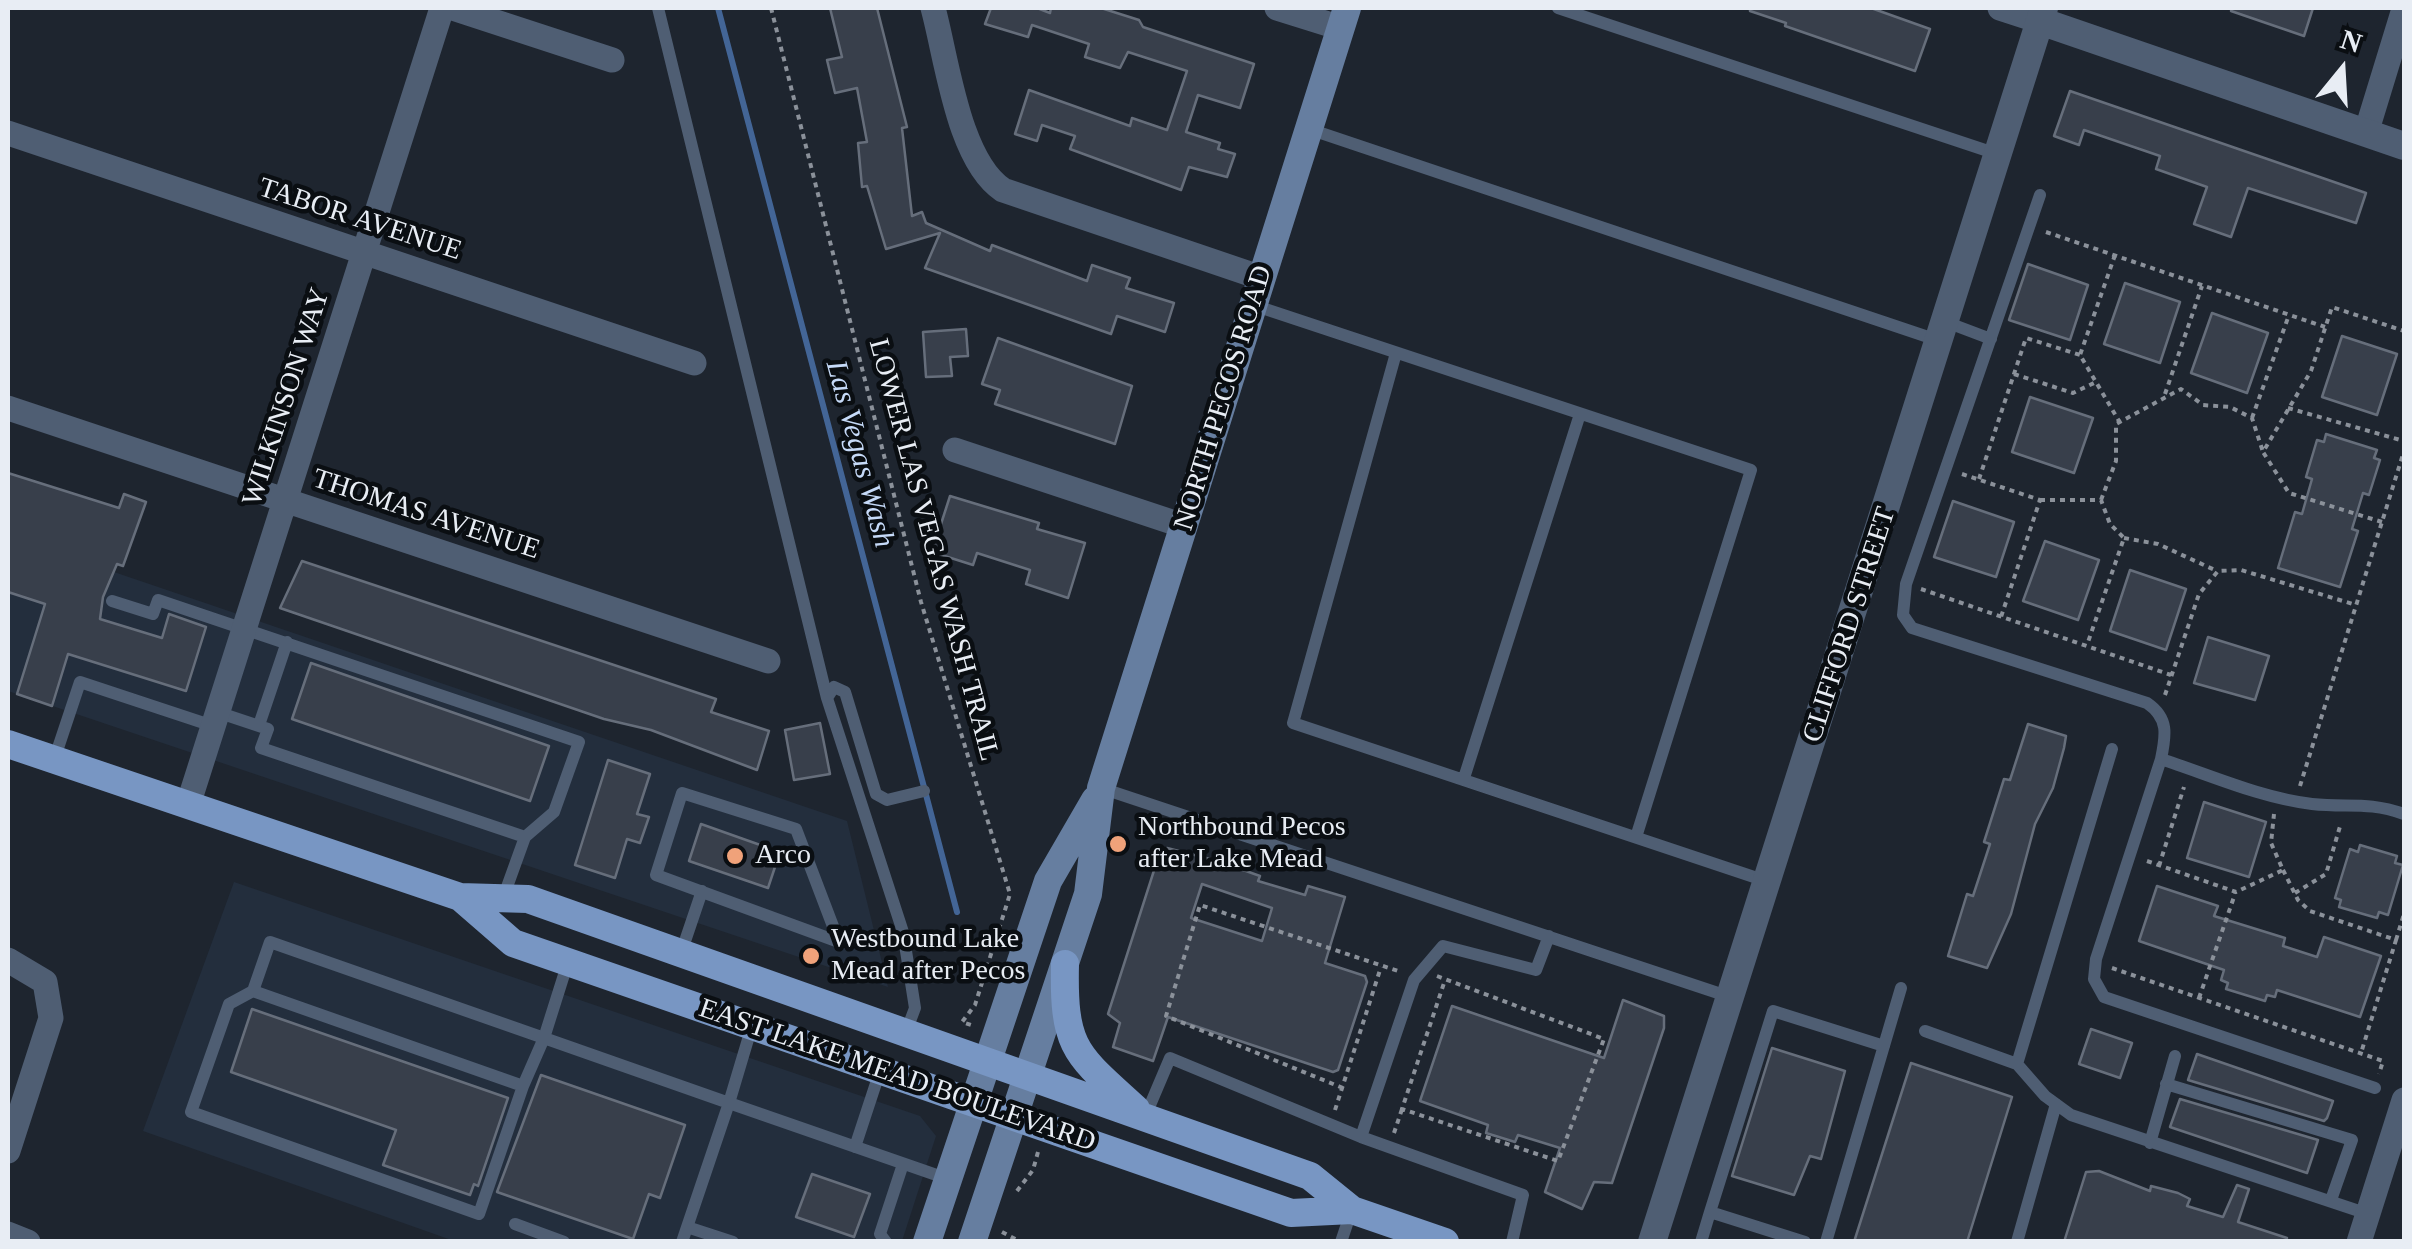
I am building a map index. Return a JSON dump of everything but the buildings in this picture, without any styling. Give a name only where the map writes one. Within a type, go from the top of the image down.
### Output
[{"type":"main road","name":"NORTH PECOS ROAD","points":[[972,1242],[1088,894],[1102,788],[1344,18]]},
{"type":"main road","name":"EAST LAKE MEAD BOULEVARD","points":[[8,744],[460,897],[528,899],[1310,1176],[1352,1210],[1445,1242]]},
{"type":"main road","name":"NORTH PECOS ROAD","points":[[928,1242],[1048,881],[1102,788]]},
{"type":"main road","name":"EAST LAKE MEAD BOULEVARD","points":[[460,897],[513,943],[1291,1213],[1352,1210]]},
{"type":"main road","points":[[1065,964],[1065,1020],[1074,1048],[1145,1117]]},
{"type":"street","name":"WILKINSON WAY","points":[[188,805],[442,8]]},
{"type":"street","points":[[453,8],[612,60]]},
{"type":"street","points":[[934,8],[966,137],[985,178],[1003,190],[1262,278]]},
{"type":"street","points":[[1277,8],[1344,18]]},
{"type":"street","points":[[2000,8],[2042,14],[2404,146]]},
{"type":"street","points":[[2366,133],[2404,10]]},
{"type":"street","name":"CLIFFORD STREET","points":[[1652,1242],[2042,14]]},
{"type":"street","name":"TABOR AVENUE","points":[[8,134],[694,363]]},
{"type":"street","name":"THOMAS AVENUE","points":[[8,408],[768,661]]},
{"type":"street","points":[[956,450],[1184,526]]},
{"type":"street","points":[[8,960],[44,982],[52,1018],[8,1150]]},
{"type":"street","points":[[2359,1242],[2400,1128],[2404,1100]]},
{"type":"street","points":[[8,1234],[28,1242]]},
{"type":"lane","points":[[658,8],[827,698],[904,935],[915,1008],[906,1032]]},
{"type":"lane","points":[[1558,8],[1998,155]]},
{"type":"lane","points":[[1309,129],[1943,332],[1991,339]]},
{"type":"lane","points":[[2040,196],[1906,584],[1903,615],[1912,628],[2147,703],[2159,712],[2166,732],[2161,759],[2096,959],[2094,979],[2104,998],[2374,1088]]},
{"type":"lane","points":[[1253,305],[1751,470],[1637,834]]},
{"type":"lane","points":[[1396,352],[1293,723],[1637,834],[1768,881]]},
{"type":"lane","points":[[1464,778],[1580,414]]},
{"type":"lane","points":[[112,601],[153,614],[158,600],[579,742],[554,812],[524,837],[503,898]]},
{"type":"lane","points":[[258,726],[286,642]]},
{"type":"lane","points":[[54,760],[80,682],[268,729],[261,748],[524,837]]},
{"type":"lane","points":[[827,698],[834,687],[845,692],[876,794],[887,800],[924,791]]},
{"type":"lane","points":[[2017,1064],[2112,749]]},
{"type":"lane","points":[[2161,759],[2278,797],[2374,803],[2404,814]]},
{"type":"lane","points":[[1102,788],[1731,997]]},
{"type":"lane","points":[[682,793],[796,830],[839,942],[822,936],[702,891],[656,876],[682,793]]},
{"type":"lane","points":[[681,953],[702,891]]},
{"type":"lane","points":[[1361,1136],[1420,973],[1442,946],[1536,970],[1549,936]]},
{"type":"lane","points":[[568,962],[544,1038],[523,1086],[479,1214],[190,1112],[230,1004],[254,991],[270,942],[544,1038],[729,1103],[855,1147],[948,1180]]},
{"type":"lane","points":[[1826,1242],[1901,988]]},
{"type":"lane","points":[[254,991],[523,1086]]},
{"type":"lane","points":[[1701,1242],[1773,1011],[1884,1046]]},
{"type":"lane","points":[[682,1242],[752,1026]]},
{"type":"lane","points":[[1925,1030],[2017,1064],[2071,1114],[2368,1214]]},
{"type":"lane","points":[[2150,1143],[2175,1056]]},
{"type":"lane","points":[[1145,1117],[1170,1058],[1361,1136],[1523,1196],[1512,1242]]},
{"type":"lane","points":[[855,1147],[880,1070]]},
{"type":"lane","points":[[2166,1084],[2352,1140],[2335,1201]]},
{"type":"lane","points":[[2017,1242],[2056,1104]]},
{"type":"lane","points":[[886,1242],[880,1234],[903,1164]]},
{"type":"lane","points":[[1341,1242],[1352,1210]]},
{"type":"lane","points":[[1710,1212],[1805,1242]]},
{"type":"lane","points":[[515,1224],[564,1242]]},
{"type":"lane","points":[[687,1227],[733,1242]]},
{"type":"path","name":"LOWER LAS VEGAS WASH TRAIL","points":[[770,8],[921,602],[1010,894],[975,1005],[962,1022],[997,1034]]},
{"type":"path","points":[[2029,226],[2326,327]]},
{"type":"path","points":[[2080,355],[2115,256]]},
{"type":"path","points":[[2165,394],[2202,286]]},
{"type":"path","points":[[2263,452],[2311,371],[2332,307],[2404,331]]},
{"type":"path","points":[[2289,315],[2252,418],[2263,452],[2289,493],[2382,522]]},
{"type":"path","points":[[1979,480],[2026,338],[2080,355],[2119,422]]},
{"type":"path","points":[[2014,374],[2073,393],[2096,382]]},
{"type":"path","points":[[2252,418],[2230,407],[2203,404],[2187,390],[2165,394],[2119,422],[2114,434],[2114,469],[2101,500],[2110,524],[2124,538],[2158,544],[2218,571],[2241,570],[2356,606]]},
{"type":"path","points":[[2288,408],[2404,442]]},
{"type":"path","points":[[2295,800],[2404,450]]},
{"type":"path","points":[[1946,468],[2040,500],[2101,500]]},
{"type":"path","points":[[2001,617],[2040,500]]},
{"type":"path","points":[[2087,646],[2124,538]]},
{"type":"path","points":[[2159,712],[2198,594],[2218,571]]},
{"type":"path","points":[[1906,584],[2171,676]]},
{"type":"path","points":[[2159,866],[2184,786],[2192,783]]},
{"type":"path","points":[[2278,797],[2271,843],[2294,893],[2310,911],[2396,940]]},
{"type":"path","points":[[2294,893],[2326,874],[2344,814]]},
{"type":"path","points":[[2142,860],[2236,892],[2283,870]]},
{"type":"path","points":[[2199,998],[2236,892]]},
{"type":"path","points":[[1342,1088],[1166,1016],[1200,904],[1382,966],[1445,980],[1604,1039],[1558,1161],[1402,1109]]},
{"type":"path","points":[[2361,1054],[2404,914]]},
{"type":"path","points":[[1331,1124],[1382,966]]},
{"type":"path","points":[[2106,966],[2384,1061],[2374,1088]]},
{"type":"path","points":[[1389,1146],[1445,980]]},
{"type":"path","points":[[1011,1206],[1033,1170],[1044,1127]]},
{"type":"path","points":[[1006,1220],[1001,1233],[1020,1242]]},
{"type":"shaded area","points":[[8,536],[847,821],[888,987],[8,691]]},
{"type":"shaded area","points":[[234,882],[920,1116],[936,1136],[902,1241],[457,1242],[143,1131]]},
{"type":"waterway","name":"Las Vegas Wash","points":[[718,8],[957,912]]},
{"type":"place","name":"Northbound Pecos after Lake Mead","points":[[1118,844]]},
{"type":"place","name":"Arco","points":[[735,856]]},
{"type":"place","name":"Westbound Lake Mead after Pecos","points":[[811,956]]}]
